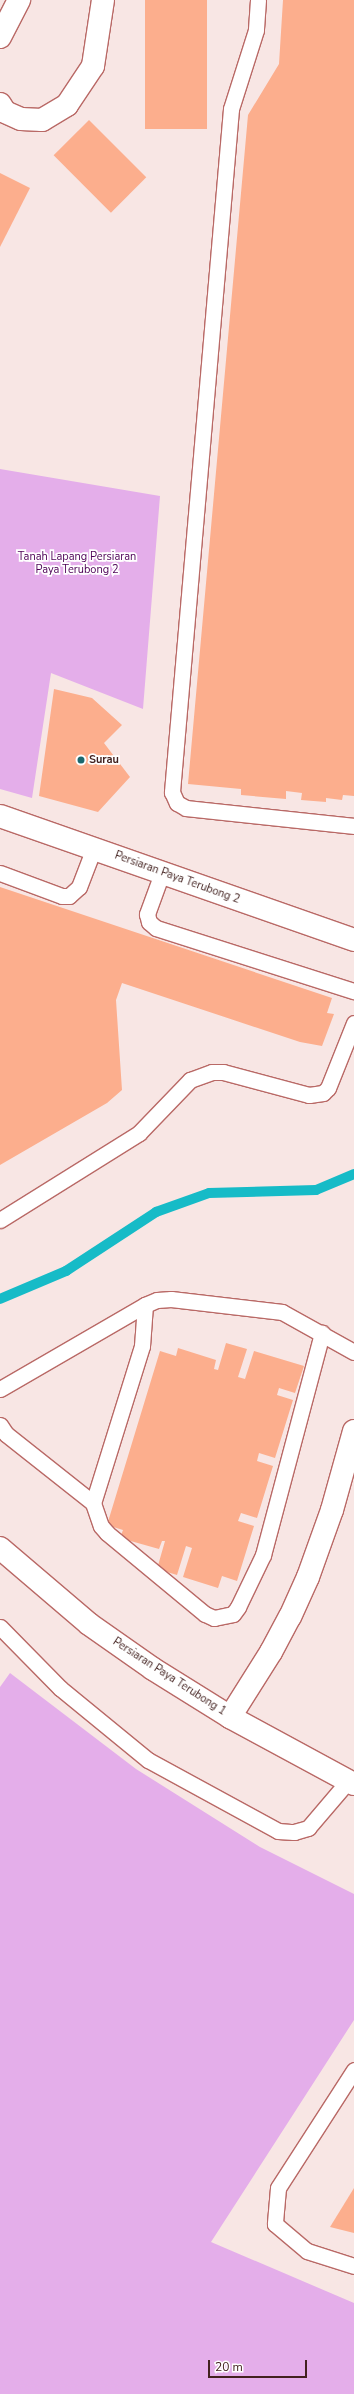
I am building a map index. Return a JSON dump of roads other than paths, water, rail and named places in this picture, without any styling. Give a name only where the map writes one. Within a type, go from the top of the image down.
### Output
[{"type":"street","points":[[0,37],[19,0]]},
{"type":"street","points":[[0,104],[5,112],[21,119],[42,120],[67,105],[93,66],[103,0]]},
{"type":"street","name":"Persiaran Paya Terubong 2","points":[[0,816],[354,940]]},
{"type":"street","points":[[230,1717],[271,1652],[290,1617],[308,1577],[332,1510],[354,1431]]},
{"type":"street","name":"Persiaran Paya Terubong 1","points":[[0,1548],[89,1624],[153,1669],[230,1717],[351,1782]]},
{"type":"lane","points":[[258,0],[256,30],[231,109],[172,792],[177,803],[186,808],[354,826]]},
{"type":"lane","points":[[0,873],[62,896],[68,896],[79,887],[94,848]]},
{"type":"lane","points":[[162,873],[147,914],[149,922],[156,928],[354,991]]},
{"type":"lane","points":[[0,1220],[139,1133],[190,1080],[212,1072],[223,1072],[309,1095],[323,1093],[328,1088],[354,1023]]},
{"type":"lane","points":[[0,1389],[145,1305],[157,1300],[171,1299],[282,1312],[354,1352]]},
{"type":"lane","points":[[145,1305],[142,1346],[93,1502],[100,1526],[107,1534],[205,1614],[214,1618],[232,1614],[238,1608],[263,1554],[322,1333]]},
{"type":"lane","points":[[0,1425],[6,1434],[93,1502]]},
{"type":"lane","points":[[0,1627],[60,1688],[148,1760],[278,1831],[294,1832],[308,1828],[351,1782]]},
{"type":"lane","points":[[354,2070],[278,2188],[275,2224],[307,2250],[354,2266]]},
{"type":"waterway","points":[[0,1299],[66,1271],[156,1212],[209,1193],[316,1190],[354,1174]]},
{"type":"place","name":"Surau","points":[[81,760]]},
{"type":"park label","name":"Tanah Lapang Persiaran Paya Terubong 2","points":[[77,564]]}]
